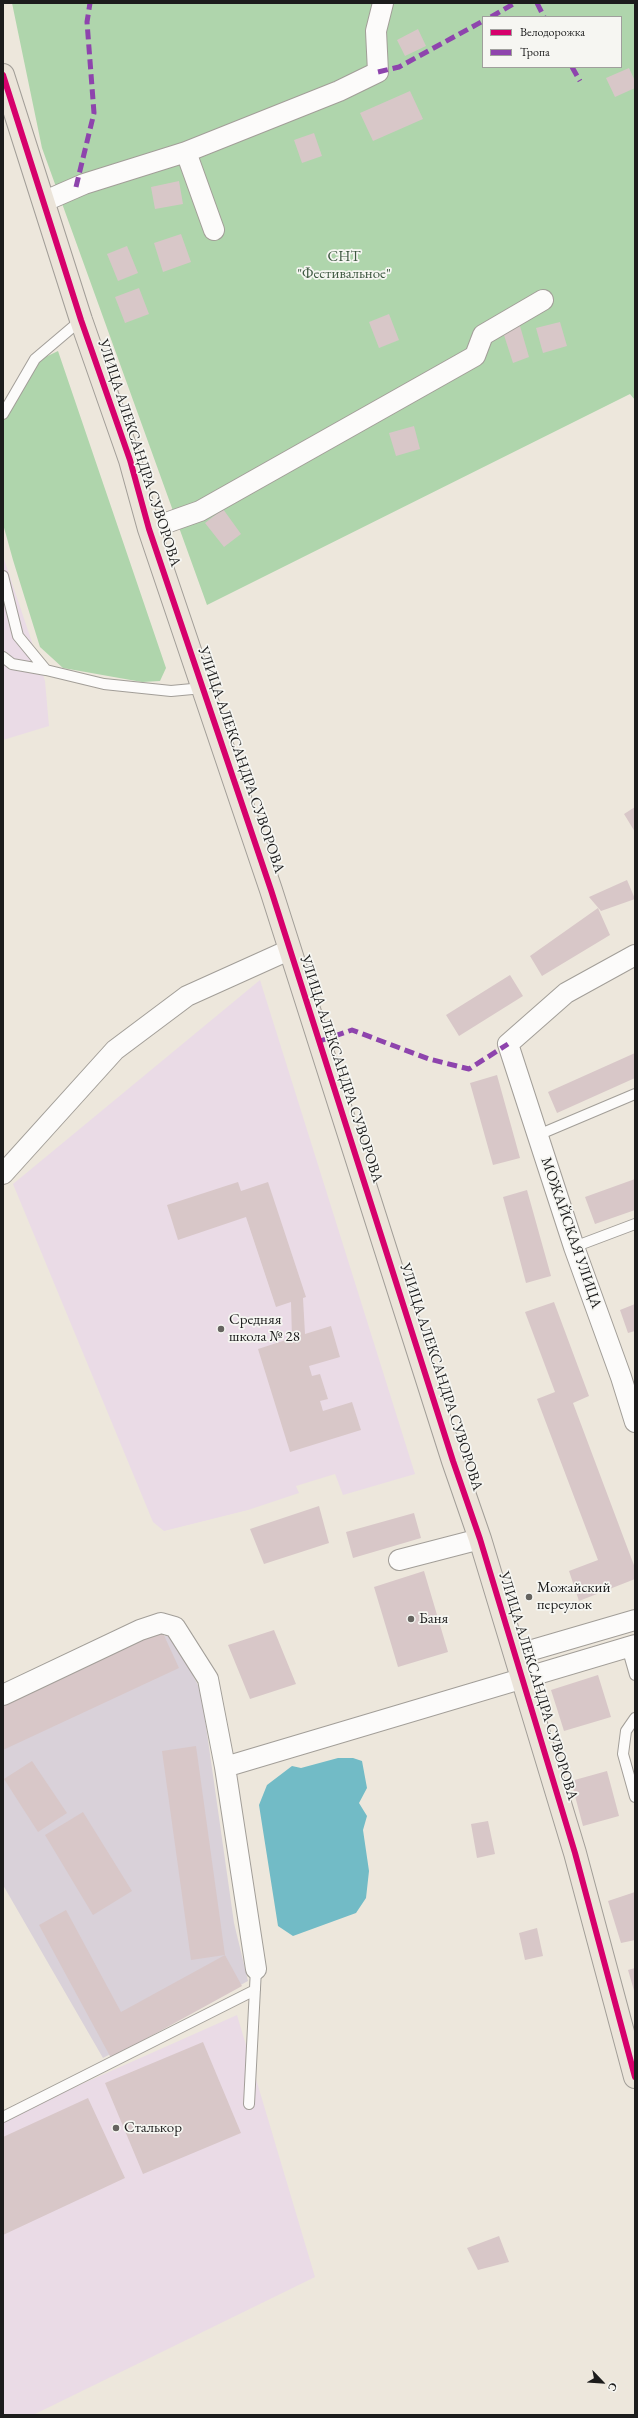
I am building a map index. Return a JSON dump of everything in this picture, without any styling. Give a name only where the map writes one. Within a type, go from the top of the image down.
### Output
[{"type":"main road","name":"УЛИЦА АЛЕКСАНДРА СУВОРОВА","points":[[3,75],[45,201],[81,320],[130,460],[149,529],[271,890],[289,950],[480,1539],[575,1854],[635,2077]]},
{"type":"street","points":[[45,201],[84,184],[186,152],[339,91],[378,72],[376,31],[383,3]]},
{"type":"street","points":[[186,152],[214,230]]},
{"type":"street","points":[[149,529],[200,511],[475,356],[483,335],[543,300]]},
{"type":"street","points":[[3,1174],[115,1050],[187,996],[289,950]]},
{"type":"street","name":"МОЖАЙСКАЯ УЛИЦА","points":[[635,955],[566,993],[508,1044],[574,1246],[628,1374],[635,1422]]},
{"type":"street","points":[[399,1560],[480,1539]]},
{"type":"street","points":[[515,1655],[635,1620]]},
{"type":"street","points":[[3,1695],[140,1630],[161,1623],[175,1626],[208,1679],[225,1767],[256,1969]]},
{"type":"street","points":[[225,1767],[631,1646]]},
{"type":"lane","points":[[3,414],[34,358],[81,320]]},
{"type":"lane","points":[[3,576],[18,636],[46,670]]},
{"type":"lane","points":[[3,657],[12,664],[46,670],[104,684],[170,691],[203,688]]},
{"type":"lane","points":[[538,1135],[635,1094]]},
{"type":"lane","points":[[574,1246],[635,1224]]},
{"type":"lane","points":[[631,1646],[635,1675]]},
{"type":"lane","points":[[635,1718],[626,1732],[623,1754],[635,1797]]},
{"type":"lane","points":[[249,2104],[256,1969]]},
{"type":"lane","points":[[3,2117],[255,1990]]},
{"type":"shaded area","points":[[3,556],[45,681],[49,726],[3,740]]},
{"type":"shaded area","name":"Средняя школа № 28","points":[[260,980],[415,1474],[343,1495],[335,1474],[296,1486],[299,1493],[248,1510],[164,1531],[153,1522],[13,1184]]},
{"type":"shaded area","points":[[171,1633],[201,1691],[234,1923],[248,1981],[103,2058],[3,1885],[3,1709]]},
{"type":"shaded area","points":[[237,2015],[315,2277],[33,2415],[3,2415],[3,2119]]},
{"type":"green space","name":"СНТ \"Фестивальное\"","points":[[12,3],[635,3],[635,400],[630,394],[207,605],[42,148]]},
{"type":"green space","points":[[58,351],[166,668],[160,681],[142,682],[63,668],[40,647],[13,560],[3,524],[3,409],[33,363]]},
{"type":"water","points":[[338,1758],[353,1758],[362,1761],[367,1788],[359,1803],[367,1816],[363,1830],[369,1871],[366,1898],[356,1913],[293,1936],[278,1926],[259,1805],[267,1785],[292,1766],[301,1768]]},
{"type":"building","points":[[418,29],[426,46],[405,56],[397,40]]},
{"type":"building","points":[[629,68],[635,81],[635,88],[615,97],[606,78]]},
{"type":"building","points":[[410,91],[423,119],[373,141],[360,113]]},
{"type":"building","points":[[314,133],[322,156],[302,163],[294,140]]},
{"type":"building","points":[[179,181],[183,204],[155,209],[151,187]]},
{"type":"building","points":[[181,234],[191,262],[163,272],[154,243]]},
{"type":"building","points":[[127,246],[138,273],[118,281],[107,254]]},
{"type":"building","points":[[139,288],[149,314],[125,323],[115,297]]},
{"type":"building","points":[[389,314],[399,340],[379,348],[369,322]]},
{"type":"building","points":[[560,322],[567,346],[543,353],[536,328]]},
{"type":"building","points":[[520,326],[529,357],[513,363],[503,332]]},
{"type":"building","points":[[414,426],[420,449],[396,456],[389,433]]},
{"type":"building","points":[[223,509],[241,534],[224,547],[205,523]]},
{"type":"building","points":[[635,807],[635,832],[624,814]]},
{"type":"building","points":[[627,880],[635,899],[601,911],[589,897]]},
{"type":"building","points":[[598,908],[610,935],[542,976],[530,956]]},
{"type":"building","points":[[510,975],[523,996],[459,1036],[446,1015]]},
{"type":"building","points":[[635,1053],[635,1078],[557,1113],[548,1092]]},
{"type":"building","points":[[497,1075],[520,1158],[493,1165],[470,1083]]},
{"type":"building","points":[[635,1179],[635,1210],[595,1224],[585,1197]]},
{"type":"building","points":[[238,1182],[241,1191],[268,1182],[306,1297],[303,1298],[305,1334],[331,1326],[340,1357],[309,1366],[312,1376],[320,1374],[328,1399],[320,1401],[323,1411],[352,1402],[361,1430],[290,1452],[258,1349],[292,1338],[291,1302],[276,1307],[246,1217],[178,1240],[167,1205]]},
{"type":"building","points":[[527,1190],[551,1276],[526,1283],[503,1197]]},
{"type":"building","points":[[554,1302],[589,1396],[573,1403],[635,1568],[635,1579],[579,1601],[569,1571],[598,1560],[537,1399],[555,1392],[525,1312]]},
{"type":"building","points":[[635,1304],[635,1331],[628,1333],[620,1310]]},
{"type":"building","points":[[319,1506],[329,1543],[264,1564],[250,1529]]},
{"type":"building","points":[[414,1513],[421,1538],[353,1558],[346,1532]]},
{"type":"building","name":"Баня","points":[[424,1571],[448,1652],[398,1667],[374,1587]]},
{"type":"building","points":[[274,1630],[296,1684],[250,1699],[228,1645]]},
{"type":"building","points":[[162,1631],[179,1668],[3,1750],[3,1705]]},
{"type":"building","points":[[598,1675],[611,1717],[564,1731],[551,1690]]},
{"type":"building","points":[[196,1746],[225,1955],[191,1960],[162,1751]]},
{"type":"building","points":[[32,1761],[67,1813],[38,1832],[4,1779]]},
{"type":"building","points":[[607,1771],[619,1816],[583,1826],[571,1781]]},
{"type":"building","points":[[83,1812],[132,1891],[93,1915],[45,1835]]},
{"type":"building","points":[[488,1821],[495,1854],[477,1858],[471,1824]]},
{"type":"building","points":[[635,1892],[635,1940],[621,1943],[608,1901]]},
{"type":"building","points":[[66,1910],[121,2012],[225,1955],[242,1986],[111,2058],[39,1925]]},
{"type":"building","points":[[537,1928],[543,1956],[525,1960],[519,1933]]},
{"type":"building","points":[[635,1968],[635,1994],[628,1970]]},
{"type":"building","points":[[203,2042],[241,2133],[143,2174],[105,2083]]},
{"type":"building","points":[[88,2098],[125,2178],[3,2235],[3,2137]]},
{"type":"building","points":[[499,2236],[509,2262],[478,2270],[467,2248]]},
{"type":"marked path","points":[[76,187],[94,113],[87,22],[90,3]]},
{"type":"marked path","points":[[493,16],[515,3]]},
{"type":"marked path","points":[[537,3],[544,16]]},
{"type":"marked path","points":[[378,72],[399,67],[482,22]]},
{"type":"marked path","points":[[573,68],[580,81]]},
{"type":"marked path","points":[[320,1041],[352,1030],[429,1059],[469,1069],[508,1044]]},
{"type":"cycle path","points":[[3,75],[81,320],[130,460],[149,529],[271,890],[453,1461],[480,1539],[575,1853],[635,2077]]},
{"type":"place","name":"Средняя школа № 28","points":[[221,1329]]},
{"type":"place","name":"Можайский переулок","points":[[529,1597]]},
{"type":"place","name":"Баня","points":[[411,1619]]},
{"type":"place","name":"Сталькор","points":[[116,2128]]}]
